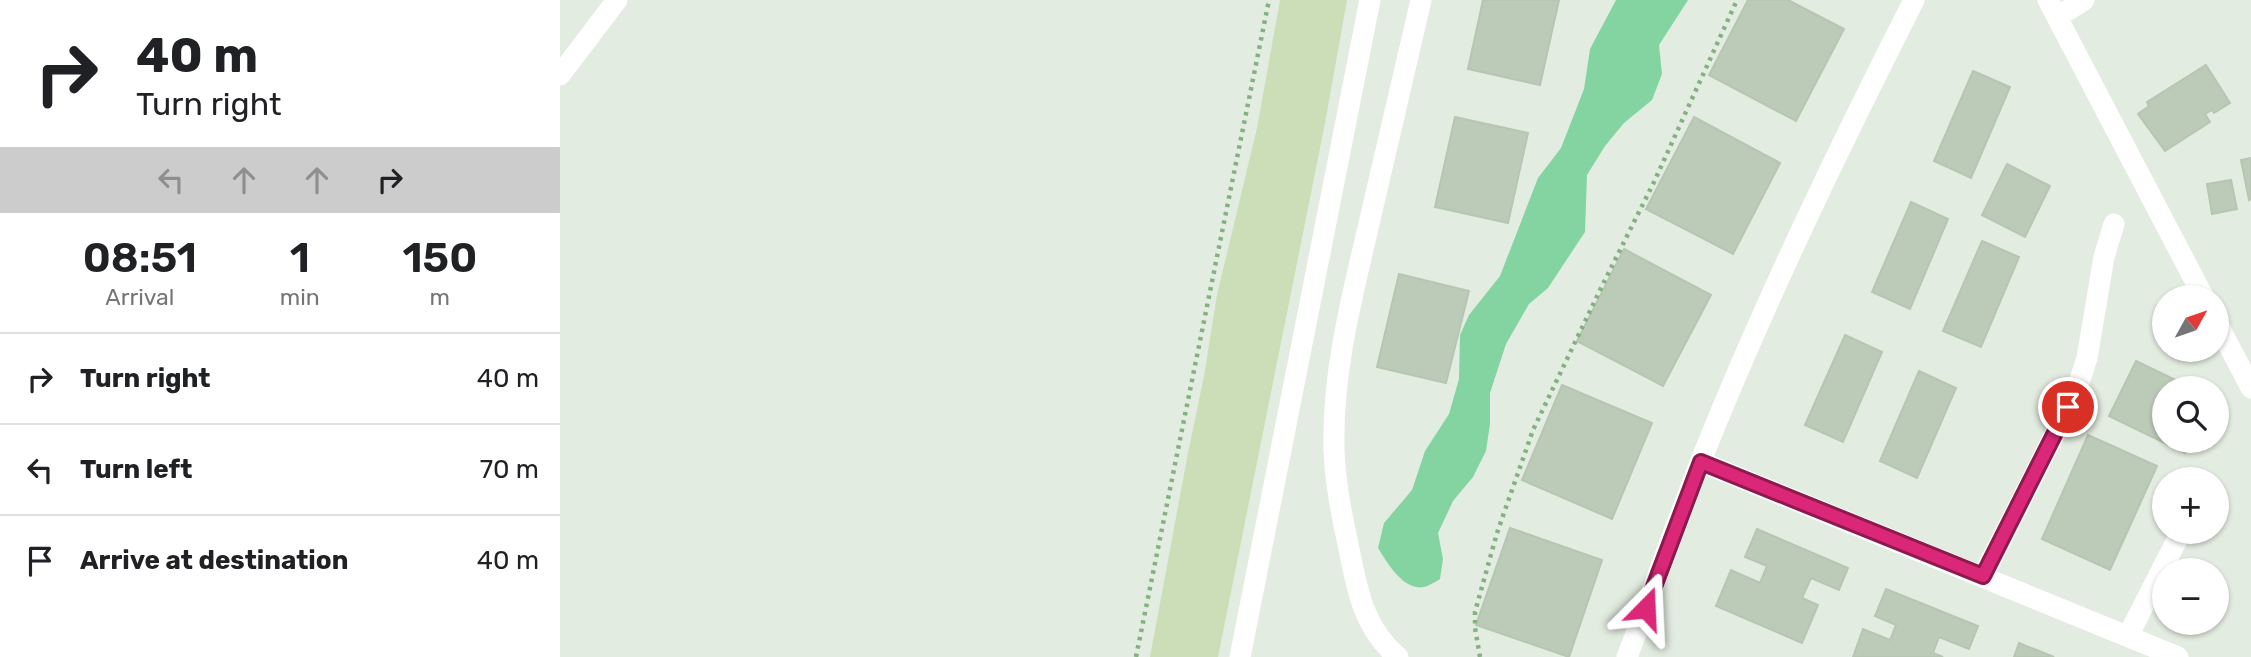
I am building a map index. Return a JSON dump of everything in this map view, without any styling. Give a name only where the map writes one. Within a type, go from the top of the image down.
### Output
[{"type":"street","points":[[560,75],[617,0]]},
{"type":"street","points":[[1240,657],[1370,0]]},
{"type":"street","points":[[1398,657],[1378,637],[1369,623],[1357,591],[1337,488],[1335,409],[1339,369],[1353,295],[1421,0]]},
{"type":"street","points":[[1627,657],[1701,462],[1767,306],[1838,151],[1914,0]]},
{"type":"street","points":[[2084,0],[2052,9],[2197,285]]},
{"type":"street","points":[[1983,576],[2076,392],[2087,358],[2104,257],[2114,224]]},
{"type":"street","points":[[2230,348],[2251,388]]},
{"type":"street","points":[[1701,462],[2178,657]]},
{"type":"street","points":[[2128,636],[2175,544]]},
{"type":"path","points":[[1136,657],[1269,0]]},
{"type":"path","points":[[1480,657],[1475,612],[1497,533],[1533,430],[1654,182],[1737,0]]},
{"type":"shaded area","points":[[1280,0],[1347,0],[1325,123],[1218,657],[1150,657],[1217,295],[1257,128]]},
{"type":"shaded area","points":[[1616,0],[1688,0],[1659,45],[1662,74],[1652,100],[1624,123],[1605,146],[1587,175],[1585,232],[1548,288],[1529,304],[1506,344],[1490,393],[1490,424],[1486,451],[1473,477],[1453,501],[1438,533],[1443,559],[1440,579],[1426,586],[1409,585],[1396,574],[1378,548],[1384,523],[1412,490],[1425,451],[1449,414],[1459,379],[1460,335],[1469,315],[1500,276],[1538,178],[1561,148],[1584,89],[1590,49]]},
{"type":"building","points":[[1483,0],[1559,0],[1540,85],[1468,69]]},
{"type":"building","points":[[1748,0],[1788,0],[1844,29],[1796,121],[1709,75]]},
{"type":"building","points":[[2206,65],[2230,103],[2214,113],[2212,110],[2205,114],[2210,122],[2165,151],[2138,114],[2149,106],[2147,102]]},
{"type":"building","points":[[1973,71],[2010,87],[1971,178],[1934,161]]},
{"type":"building","points":[[1455,117],[1528,133],[1508,223],[1435,207]]},
{"type":"building","points":[[1694,117],[1780,163],[1733,254],[1646,209]]},
{"type":"building","points":[[2251,158],[2251,199],[2249,200],[2241,160]]},
{"type":"building","points":[[2007,164],[2050,186],[2025,237],[1982,215]]},
{"type":"building","points":[[2231,180],[2237,209],[2212,214],[2207,184]]},
{"type":"building","points":[[1911,202],[1948,219],[1910,309],[1872,292]]},
{"type":"building","points":[[1982,241],[2019,257],[1981,347],[1943,331]]},
{"type":"building","points":[[1624,249],[1711,295],[1663,386],[1577,341]]},
{"type":"building","points":[[1399,274],[1469,291],[1446,383],[1377,367]]},
{"type":"building","points":[[1845,335],[1882,352],[1843,442],[1805,425]]},
{"type":"building","points":[[2136,361],[2167,376],[2152,376],[2152,437],[2109,416]]},
{"type":"building","points":[[1919,371],[1956,388],[1917,478],[1880,461]]},
{"type":"building","points":[[1562,385],[1652,423],[1612,519],[1522,480]]},
{"type":"building","points":[[2088,435],[2157,466],[2152,467],[2152,477],[2110,570],[2042,539]]},
{"type":"building","points":[[1510,528],[1602,560],[1569,657],[1476,625]]},
{"type":"building","points":[[1757,529],[1848,568],[1839,590],[1811,578],[1802,598],[1818,605],[1802,643],[1716,606],[1731,570],[1760,583],[1767,566],[1745,557]]},
{"type":"building","points":[[1886,589],[1978,626],[1969,649],[1939,637],[1933,653],[1943,657],[1853,657],[1863,629],[1890,640],[1896,625],[1875,616]]},
{"type":"building","points":[[2019,643],[2054,657],[2014,657]]},
{"type":"route","points":[[1646,608],[1701,462],[1983,576],[2068,407]]}]
